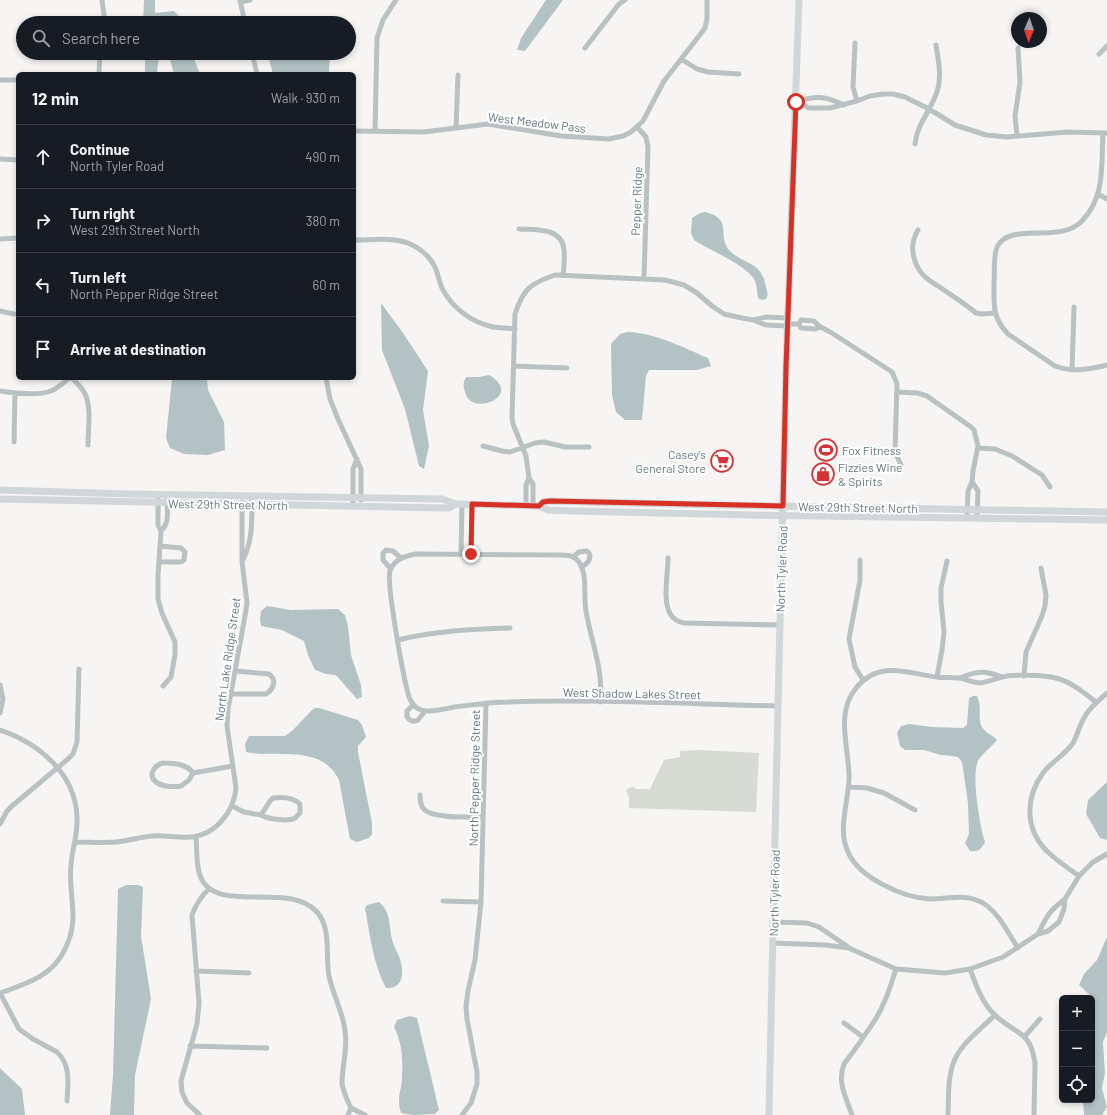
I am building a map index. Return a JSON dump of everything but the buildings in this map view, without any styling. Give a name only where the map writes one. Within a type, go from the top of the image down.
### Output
[{"type":"main road","name":"North Tyler Road","points":[[769,1115],[783,506],[799,0]]},
{"type":"main road","name":"West 29th Street North","points":[[0,490],[242,497],[442,499],[459,504],[532,506],[548,510],[783,516],[1107,520]]},
{"type":"main road","points":[[35,491],[35,500]]},
{"type":"main road","name":"West 29th Street North","points":[[0,499],[443,508],[449,508],[459,504]]},
{"type":"main road","name":"West 29th Street North","points":[[532,506],[550,501],[1107,512]]},
{"type":"main road","points":[[669,504],[669,513]]},
{"type":"street","points":[[102,0],[104,16]]},
{"type":"street","points":[[243,16],[240,1],[250,0]]},
{"type":"street","points":[[375,131],[377,38],[383,20],[396,0]]},
{"type":"street","points":[[585,48],[619,4],[625,0]]},
{"type":"street","name":"West Meadow Pass","points":[[356,131],[424,132],[488,124],[561,136],[609,139],[623,136],[643,121],[664,81],[705,28],[707,19],[706,0]]},
{"type":"street","points":[[855,43],[853,87],[857,101]]},
{"type":"street","points":[[915,144],[916,133],[935,98],[940,78],[936,45]]},
{"type":"street","points":[[1099,54],[1107,46]]},
{"type":"street","points":[[1016,136],[1015,116],[1020,77],[1018,48]]},
{"type":"street","points":[[681,59],[697,69],[708,72],[739,74]]},
{"type":"street","points":[[99,72],[100,60]]},
{"type":"street","points":[[254,60],[257,72]]},
{"type":"street","points":[[456,128],[458,75]]},
{"type":"street","points":[[0,80],[16,80]]},
{"type":"street","points":[[796,102],[809,108],[830,108],[870,96],[893,94],[905,97],[929,109],[955,125],[986,136],[1016,136],[1068,132],[1105,133],[1098,194],[1084,218],[1071,228],[1053,233],[1016,234],[1000,243],[995,256],[994,303],[995,313],[1000,324],[1008,334],[1055,366],[1063,369],[1081,370],[1107,365]]},
{"type":"street","points":[[796,102],[809,97],[834,100],[844,105]]},
{"type":"street","name":"Pepper Ridge","points":[[637,127],[646,137],[648,147],[644,278]]},
{"type":"street","points":[[0,159],[16,160]]},
{"type":"street","points":[[1098,194],[1107,199]]},
{"type":"street","points":[[519,229],[546,230],[554,233],[559,238],[564,250],[563,275]]},
{"type":"street","points":[[918,230],[913,237],[913,255],[916,264],[924,276],[976,313],[995,313]]},
{"type":"street","points":[[0,239],[16,238]]},
{"type":"street","points":[[356,240],[395,240],[408,243],[419,249],[428,257],[435,268],[442,287],[449,299],[459,310],[474,320],[494,327],[515,328]]},
{"type":"street","points":[[532,506],[533,484],[529,478],[526,456],[513,424],[516,314],[522,296],[532,285],[540,280],[555,275],[665,280],[684,285],[724,314],[737,318],[753,320],[766,325],[788,322]]},
{"type":"street","points":[[1072,370],[1074,307]]},
{"type":"street","points":[[0,311],[14,314]]},
{"type":"street","points":[[753,320],[766,316],[799,324],[801,328],[816,329],[819,326],[892,372],[897,384],[895,452],[901,465]]},
{"type":"street","points":[[514,366],[566,368]]},
{"type":"street","points":[[0,392],[50,392],[67,380]]},
{"type":"street","points":[[72,380],[84,392],[87,399],[89,412],[88,444]]},
{"type":"street","points":[[326,380],[330,399],[361,469],[361,506]]},
{"type":"street","points":[[897,392],[922,394],[933,400],[974,430],[978,448],[972,471],[972,482],[968,492],[967,518]]},
{"type":"street","points":[[14,442],[15,393]]},
{"type":"street","points":[[483,446],[502,452],[510,452],[535,443],[544,442],[565,447],[589,447]]},
{"type":"street","points":[[978,448],[995,449],[1012,456],[1042,476],[1050,487]]},
{"type":"street","points":[[353,506],[353,469],[356,459]]},
{"type":"street","points":[[353,480],[361,480]]},
{"type":"street","points":[[972,482],[978,491],[977,518]]},
{"type":"street","points":[[158,494],[158,524],[161,531],[158,600],[175,642],[174,666],[171,677],[163,686]]},
{"type":"street","points":[[161,531],[166,526],[168,495]]},
{"type":"street","name":"North Lake Ridge Street","points":[[196,836],[209,831],[220,823],[227,815],[235,798],[236,788],[227,726],[228,709],[247,603],[242,561],[242,497]]},
{"type":"street","name":"North Lake Ridge Street","points":[[242,561],[251,537],[252,497]]},
{"type":"street","points":[[459,504],[462,554]]},
{"type":"street","points":[[471,554],[472,504]]},
{"type":"street","points":[[159,562],[180,562],[184,560],[186,556],[185,552],[181,548],[160,546]]},
{"type":"street","points":[[391,569],[384,560],[383,553],[386,550],[393,551],[401,558]]},
{"type":"street","points":[[573,557],[579,552],[587,551],[589,553],[589,562],[581,567]]},
{"type":"street","points":[[413,705],[407,711],[407,718],[412,721],[418,720],[425,711],[413,705],[409,696],[398,640],[389,576],[391,569],[401,558],[416,554],[560,555],[573,557],[577,560],[583,574],[585,610],[599,668],[601,689],[600,702]]},
{"type":"street","points":[[668,558],[667,608],[671,617],[677,621],[684,623],[780,625]]},
{"type":"street","points":[[860,560],[860,580],[849,639],[855,667],[863,680]]},
{"type":"street","points":[[936,677],[944,632],[941,588],[947,562]]},
{"type":"street","points":[[1024,676],[1026,652],[1045,606],[1046,595],[1041,568]]},
{"type":"street","points":[[398,640],[440,632],[510,628]]},
{"type":"street","points":[[0,824],[7,811],[12,806],[74,754],[77,742],[79,669]]},
{"type":"street","points":[[1018,948],[994,912],[983,903],[970,898],[955,897],[932,899],[914,897],[900,893],[864,873],[854,864],[847,852],[843,837],[849,787],[849,766],[844,721],[848,701],[855,689],[863,680],[874,674],[888,670],[902,670],[936,677],[960,678],[979,683],[1002,677],[1037,675],[1055,677],[1071,684],[1096,702]]},
{"type":"street","points":[[231,694],[266,694],[271,692],[274,686],[274,681],[269,674],[235,671]]},
{"type":"street","points":[[960,678],[972,673],[981,672],[990,672],[1002,677]]},
{"type":"street","points":[[0,685],[3,699],[0,712]]},
{"type":"street","points":[[1079,876],[1045,849],[1031,824],[1029,809],[1031,796],[1036,784],[1044,772],[1061,757],[1073,742],[1084,718],[1096,702],[1107,693]]},
{"type":"street","name":"West Shadow Lakes Street","points":[[486,703],[600,702],[778,706]]},
{"type":"street","name":"North Pepper Ridge Street","points":[[425,711],[486,703],[481,902],[476,960],[468,991],[466,1006],[477,1072],[477,1084],[471,1103],[462,1115]]},
{"type":"street","points":[[0,730],[23,740],[49,758],[69,784],[75,800],[78,818],[76,842],[71,865],[73,918],[72,932],[62,957],[44,975],[0,993],[19,1029],[33,1039],[57,1052],[61,1056],[68,1078],[67,1101]]},
{"type":"street","points":[[163,763],[182,765],[190,768],[193,773],[189,780],[182,786],[160,784],[155,782],[152,776],[155,767],[163,763]]},
{"type":"street","points":[[193,773],[233,766]]},
{"type":"street","points":[[849,787],[867,788],[884,793],[915,810]]},
{"type":"street","points":[[420,795],[420,802],[423,809],[428,812],[439,816],[482,818]]},
{"type":"street","points":[[232,806],[244,812],[261,815],[265,818],[289,820],[295,818],[300,813],[300,804],[290,798],[273,798],[261,815]]},
{"type":"street","points":[[76,842],[117,842],[151,836],[196,836],[198,871],[200,878],[213,892],[227,896],[289,898],[302,901],[310,905],[318,913],[324,925],[327,939],[329,974],[345,1031],[342,1083],[351,1108],[365,1115]]},
{"type":"street","points":[[1038,934],[1048,914],[1065,899],[1079,876],[1093,862],[1107,854]]},
{"type":"street","points":[[200,1115],[192,1113],[182,1092],[181,1081],[197,1024],[199,1004],[192,915],[201,896],[209,889]]},
{"type":"street","points":[[773,922],[806,923],[819,927],[851,949],[896,969],[945,973],[970,969],[1004,957],[1038,934],[1048,931],[1059,922],[1064,909],[1065,899]]},
{"type":"street","points":[[443,901],[481,902]]},
{"type":"street","points":[[772,943],[825,945],[851,949]]},
{"type":"street","points":[[852,1115],[841,1082],[844,1064],[880,1012],[888,994],[896,969]]},
{"type":"street","points":[[970,969],[985,1003],[995,1015],[1025,1036],[1030,1044],[1034,1054],[1035,1063],[1034,1115]]},
{"type":"street","points":[[196,972],[249,973]]},
{"type":"street","points":[[948,1115],[949,1086],[955,1059],[964,1046],[995,1015]]},
{"type":"street","points":[[1025,1036],[1040,1020]]},
{"type":"street","points":[[844,1023],[863,1037]]},
{"type":"street","points":[[190,1046],[267,1048]]},
{"type":"street","points":[[348,1115],[351,1108]]},
{"type":"shaded area","points":[[144,0],[155,0],[155,13],[174,11],[179,16],[143,16]]},
{"type":"shaded area","points":[[546,0],[563,0],[525,51],[517,50],[521,38]]},
{"type":"shaded area","points":[[145,60],[159,60],[157,72],[145,72]]},
{"type":"shaded area","points":[[170,60],[195,60],[199,72],[173,72]]},
{"type":"shaded area","points":[[269,60],[330,60],[329,72],[272,72]]},
{"type":"shaded area","points":[[705,212],[714,215],[719,219],[722,224],[724,240],[731,252],[753,265],[761,273],[767,292],[766,299],[762,300],[758,298],[754,279],[743,268],[694,240],[691,233],[692,218]]},
{"type":"shaded area","points":[[381,303],[428,371],[423,410],[429,446],[424,469],[419,466],[405,409],[382,350]]},
{"type":"shaded area","points":[[627,332],[648,335],[679,345],[708,358],[711,366],[697,370],[649,370],[646,376],[642,420],[625,420],[616,412],[612,395],[611,344],[620,334]]},
{"type":"shaded area","points":[[489,375],[499,383],[501,390],[499,396],[484,404],[469,400],[464,388],[466,377]]},
{"type":"shaded area","points":[[172,380],[207,380],[208,390],[224,422],[225,450],[208,455],[184,454],[170,448],[166,438]]},
{"type":"shaded area","points":[[267,606],[291,610],[338,609],[345,615],[348,626],[351,655],[361,685],[362,697],[357,699],[336,675],[326,674],[315,670],[308,655],[304,641],[282,630],[261,626],[261,611]]},
{"type":"shaded area","points":[[977,696],[980,707],[980,721],[982,727],[997,740],[979,759],[976,768],[975,777],[977,801],[985,842],[979,850],[970,851],[965,843],[969,834],[968,803],[962,762],[958,757],[941,755],[924,750],[905,750],[900,746],[897,733],[901,726],[909,724],[932,727],[963,728],[967,725],[969,698]]},
{"type":"shaded area","points":[[314,708],[319,708],[358,720],[362,725],[366,737],[358,746],[358,752],[372,823],[372,834],[369,838],[357,842],[350,839],[339,780],[331,768],[321,761],[310,757],[297,755],[258,754],[246,752],[245,744],[249,736],[285,736],[293,730]]},
{"type":"shaded area","points":[[699,750],[759,753],[756,812],[629,808],[629,798],[626,790],[633,786],[636,789],[650,789],[664,760],[680,757],[680,751]]},
{"type":"shaded area","points":[[1107,782],[1107,840],[1100,838],[1086,814],[1088,800]]},
{"type":"shaded area","points":[[126,885],[138,885],[143,887],[141,936],[151,999],[135,1075],[134,1115],[110,1115],[113,1075],[118,889]]},
{"type":"shaded area","points":[[379,902],[388,914],[393,942],[399,956],[402,969],[399,983],[392,988],[386,988],[378,969],[372,949],[365,908],[367,905]]},
{"type":"shaded area","points":[[1107,937],[1107,1032],[1103,1042],[1105,1073],[1102,1088],[1107,1107],[1102,1115],[1084,1115],[1083,1103],[1095,1103],[1095,995],[1090,995],[1079,985],[1084,974],[1097,960]]},
{"type":"shaded area","points":[[410,1016],[417,1018],[439,1110],[435,1114],[414,1115],[401,1113],[399,1098],[402,1081],[402,1057],[399,1039],[394,1027],[397,1020]]},
{"type":"shaded area","points":[[0,1068],[22,1089],[25,1115],[0,1115]]},
{"type":"place","name":"Fox Fitness","points":[[826,450]]},
{"type":"place","name":"Casey's General Store","points":[[722,461]]},
{"type":"place","name":"Fizzies Wine & Spirits","points":[[823,474]]},
{"type":"route","points":[[471,554],[472,504],[539,506],[543,502],[550,501],[783,506],[786,367],[796,102]]}]
